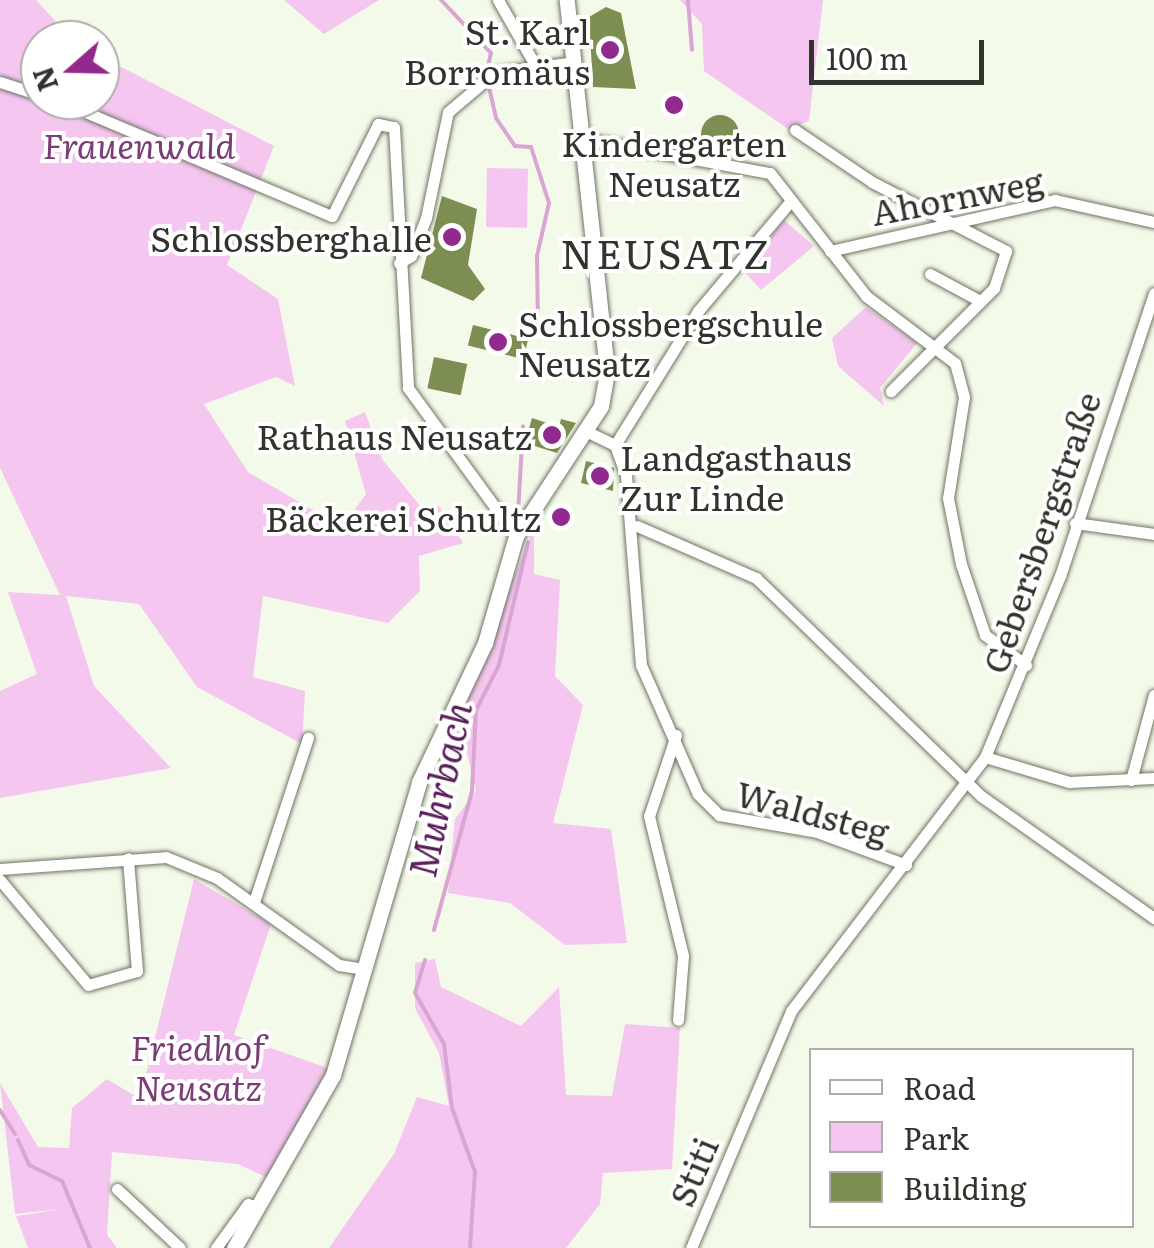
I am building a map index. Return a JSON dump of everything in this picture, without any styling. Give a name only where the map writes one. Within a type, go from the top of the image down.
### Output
[{"type":"main road","points":[[234,1248],[333,1075],[358,968],[428,756],[485,643],[516,536],[590,433],[607,371],[586,139],[567,0]]},
{"type":"street","points":[[498,0],[534,63]]},
{"type":"street","points":[[399,263],[411,256],[426,218],[448,112],[480,79],[494,73],[534,63],[575,62]]},
{"type":"street","points":[[104,120],[332,216],[378,124],[387,122],[399,133],[399,263],[408,388],[516,536]]},
{"type":"street","points":[[795,130],[872,182],[964,224],[1008,258],[978,300],[892,392]]},
{"type":"street","points":[[586,139],[630,142],[690,164],[760,167],[781,185],[789,203],[866,296],[936,343],[962,376],[964,397],[948,498],[961,564],[985,635],[1026,665]]},
{"type":"street","name":"Ahornweg","points":[[830,252],[1055,200],[1154,222]]},
{"type":"street","points":[[590,433],[615,445],[698,311],[789,203]]},
{"type":"street","points":[[930,274],[978,300]]},
{"type":"street","name":"Gebersbergstraße","points":[[906,865],[985,757],[1026,665],[1154,293]]},
{"type":"street","name":"Waldsteg","points":[[615,445],[637,526],[641,665],[676,735],[698,794],[718,816],[817,832],[906,865]]},
{"type":"street","points":[[1075,523],[1154,534]]},
{"type":"street","points":[[637,526],[756,578],[968,784],[1154,918]]},
{"type":"street","points":[[1131,780],[1154,695]]},
{"type":"street","points":[[676,735],[649,816],[683,956],[678,1020]]},
{"type":"street","points":[[254,902],[308,738]]},
{"type":"street","points":[[985,757],[1044,778],[1154,778]]},
{"type":"street","points":[[0,868],[128,858],[178,861],[254,902],[339,965],[358,968]]},
{"type":"street","points":[[0,880],[88,985],[137,971],[128,858]]},
{"type":"street","name":"Stiti","points":[[691,1248],[745,1116],[805,988],[906,865]]},
{"type":"street","points":[[117,1190],[180,1248]]},
{"type":"street","points":[[216,1248],[248,1204],[258,1206]]},
{"type":"green space","name":"Frauenwald","points":[[0,0],[36,0],[54,20],[20,20],[20,120],[120,120],[120,66],[274,146],[227,265],[278,299],[295,386],[276,377],[204,404],[248,472],[326,518],[352,513],[366,494],[345,421],[365,412],[382,459],[421,507],[439,506],[463,543],[419,556],[420,591],[388,623],[263,596],[253,677],[305,691],[302,744],[197,687],[139,604],[66,596],[94,686],[171,768],[0,798],[0,691],[37,674],[8,592],[60,595],[0,468]]},
{"type":"green space","points":[[284,0],[379,0],[324,34]]},
{"type":"green space","points":[[680,0],[823,0],[809,121],[788,129],[704,71],[702,24]]},
{"type":"green space","points":[[487,168],[528,169],[527,228],[486,227]]},
{"type":"green space","points":[[784,220],[814,246],[761,290],[744,271]]},
{"type":"green space","points":[[866,307],[917,343],[880,388],[884,406],[838,366],[832,338]]},
{"type":"green space","points":[[534,528],[534,574],[560,580],[555,676],[583,705],[553,823],[611,829],[627,943],[565,945],[510,903],[448,893],[455,819],[476,791],[466,748],[446,741]]},
{"type":"green space","name":"Friedhof Neusatz","points":[[194,879],[271,924],[234,1035],[330,1069],[268,1178],[238,1164],[112,1152],[107,1235],[117,1248],[28,1248],[16,1216],[62,1209],[15,1214],[0,1083],[38,1147],[69,1148],[72,1108],[107,1079],[140,1099]]},
{"type":"green space","points":[[435,959],[441,987],[521,1026],[559,987],[566,1095],[612,1096],[625,1024],[680,1028],[672,1169],[603,1173],[600,1204],[566,1248],[329,1248],[394,1154],[417,1097],[449,1106],[439,1053],[415,1008],[415,963]]},
{"type":"building","name":"St. Karl Borromäus","points":[[606,7],[621,13],[636,89],[593,87],[589,17]]},
{"type":"building","points":[[720,115],[733,121],[739,134],[733,147],[720,153],[707,147],[701,134],[707,121]]},
{"type":"building","name":"Schlossberghalle","points":[[442,196],[477,209],[468,265],[485,289],[473,301],[421,278]]},
{"type":"building","name":"Schlossbergschule Neusatz","points":[[473,325],[528,339],[523,359],[468,345]]},
{"type":"building","points":[[434,357],[467,364],[461,395],[427,388]]},
{"type":"building","name":"Rathaus Neusatz","points":[[532,418],[559,427],[561,419],[576,423],[557,453],[525,443]]},
{"type":"building","name":"Landgasthaus Zur Linde","points":[[586,461],[614,468],[613,491],[581,483]]},
{"type":"waterway","name":"Muhrbach","points":[[441,0],[491,53],[486,74]]},
{"type":"waterway","points":[[688,0],[692,50]]},
{"type":"waterway","name":"Muhrbach","points":[[488,83],[496,118],[515,146],[531,147],[549,203],[537,256],[538,331]]},
{"type":"waterway","name":"Muhrbach","points":[[518,514],[523,426]]},
{"type":"waterway","name":"Muhrbach","points":[[434,930],[472,791],[476,710],[499,665],[528,542]]},
{"type":"waterway","name":"Muhrbach","points":[[425,960],[415,993],[444,1044],[452,1108],[475,1172],[470,1248]]},
{"type":"waterway","points":[[0,1110],[15,1134]]},
{"type":"waterway","points":[[18,1140],[29,1165],[62,1181],[90,1248]]},
{"type":"place","name":"St. Karl Borromäus","points":[[610,50]]},
{"type":"place","name":"Kindergarten Neusatz","points":[[674,105]]},
{"type":"place","name":"Schlossberghalle","points":[[452,237]]},
{"type":"place","name":"Schlossbergschule Neusatz","points":[[498,342]]},
{"type":"place","name":"Rathaus Neusatz","points":[[552,435]]},
{"type":"place","name":"Landgasthaus Zur Linde","points":[[600,476]]},
{"type":"place","name":"Bäckerei Schultz","points":[[561,517]]},
{"type":"district","name":"NEUSATZ","points":[[666,252]]}]
